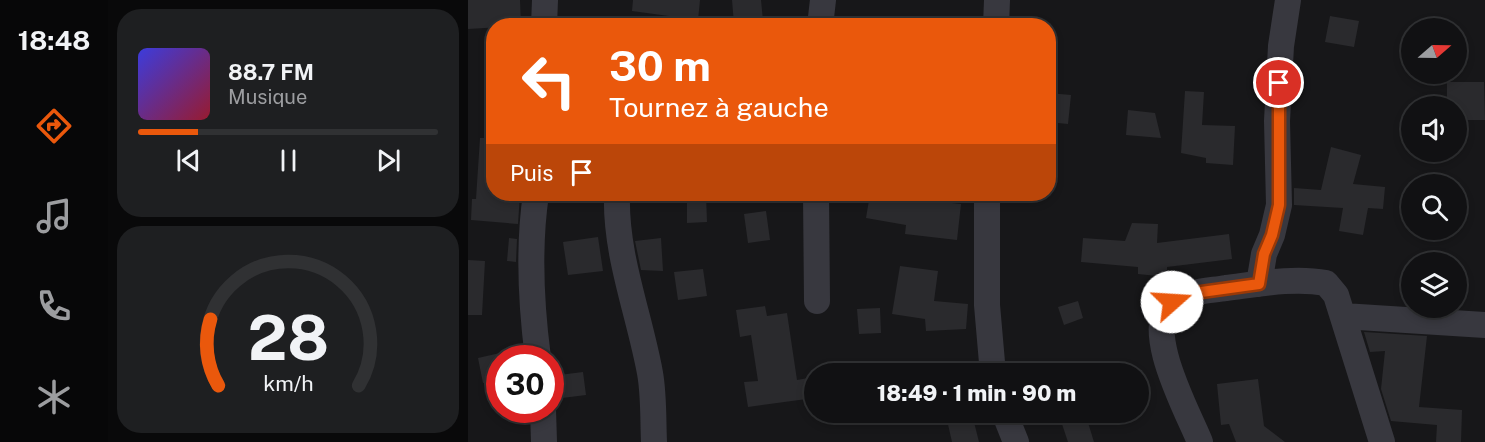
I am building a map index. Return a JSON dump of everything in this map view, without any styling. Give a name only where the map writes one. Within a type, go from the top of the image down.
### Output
[{"type":"street","points":[[544,18],[545,0]]},
{"type":"street","points":[[821,18],[823,0]]},
{"type":"street","points":[[996,18],[997,0]]},
{"type":"street","points":[[1259,284],[1264,254],[1272,235],[1279,205],[1280,67],[1288,0]]},
{"type":"street","points":[[536,201],[532,225],[532,295],[537,345]]},
{"type":"street","points":[[617,201],[625,274],[650,376],[654,442]]},
{"type":"street","points":[[816,201],[817,301]]},
{"type":"street","points":[[987,201],[987,305],[992,363]]},
{"type":"street","points":[[1200,442],[1163,351],[1162,314],[1172,302],[1187,294],[1259,284],[1306,281],[1326,283],[1336,295],[1382,442]]},
{"type":"street","points":[[1342,316],[1485,325]]},
{"type":"street","points":[[543,423],[544,442]]},
{"type":"street","points":[[1008,423],[1016,442]]},
{"type":"building","points":[[468,0],[520,0],[521,18],[486,18],[486,28],[468,29]]},
{"type":"building","points":[[633,0],[700,0],[698,18],[632,11]]},
{"type":"building","points":[[732,0],[761,0],[763,18],[734,18]]},
{"type":"building","points":[[1330,16],[1359,21],[1354,47],[1325,42]]},
{"type":"building","points":[[1484,82],[1485,120],[1467,120],[1467,96],[1447,96],[1447,84]]},
{"type":"building","points":[[1185,91],[1204,92],[1202,125],[1235,126],[1233,165],[1206,163],[1206,158],[1181,153]]},
{"type":"building","points":[[1056,94],[1071,95],[1068,124],[1056,123]]},
{"type":"building","points":[[1128,110],[1155,113],[1161,138],[1126,135]]},
{"type":"building","points":[[480,138],[486,138],[486,201],[520,201],[518,224],[471,220],[472,199],[476,199]]},
{"type":"building","points":[[1331,147],[1361,155],[1353,184],[1385,187],[1383,209],[1368,208],[1363,235],[1339,231],[1343,208],[1294,205],[1294,188],[1321,190]]},
{"type":"building","points":[[687,201],[706,201],[707,222],[687,223]]},
{"type":"building","points":[[869,201],[934,201],[961,204],[957,240],[905,234],[906,225],[866,218]]},
{"type":"building","points":[[766,211],[770,240],[748,243],[744,214]]},
{"type":"building","points":[[1132,223],[1158,224],[1157,243],[1229,234],[1232,259],[1167,267],[1167,277],[1138,274],[1138,267],[1081,262],[1083,238],[1125,241]]},
{"type":"building","points":[[598,237],[603,271],[568,275],[563,242]]},
{"type":"building","points":[[509,238],[517,239],[516,262],[507,261]]},
{"type":"building","points":[[661,238],[663,271],[641,270],[635,241]]},
{"type":"building","points":[[468,260],[485,261],[482,315],[468,315]]},
{"type":"building","points":[[900,266],[938,271],[934,301],[968,304],[966,329],[926,331],[925,319],[892,314]]},
{"type":"building","points":[[703,269],[707,296],[678,300],[674,272]]},
{"type":"building","points":[[1078,301],[1083,318],[1064,325],[1058,307]]},
{"type":"building","points":[[765,306],[767,316],[787,313],[797,380],[804,379],[804,399],[748,407],[744,382],[758,381],[751,335],[740,337],[736,310]]},
{"type":"building","points":[[880,308],[881,333],[859,334],[857,309]]},
{"type":"building","points":[[1364,332],[1427,336],[1419,407],[1462,410],[1461,442],[1436,442],[1437,425],[1391,421],[1381,389],[1385,351],[1370,352]]},
{"type":"building","points":[[486,356],[486,382],[483,383],[478,358]]},
{"type":"building","points":[[583,372],[586,395],[564,398],[564,374]]},
{"type":"building","points":[[1258,379],[1264,426],[1285,442],[1236,442],[1229,424],[1221,425],[1217,384]]},
{"type":"building","points":[[948,423],[974,423],[979,442],[952,442]]},
{"type":"building","points":[[1088,423],[1094,442],[1068,442],[1062,424]]},
{"type":"route","points":[[1172,302],[1187,294],[1259,284],[1264,254],[1272,235],[1279,205],[1277,121],[1279,83]]}]
